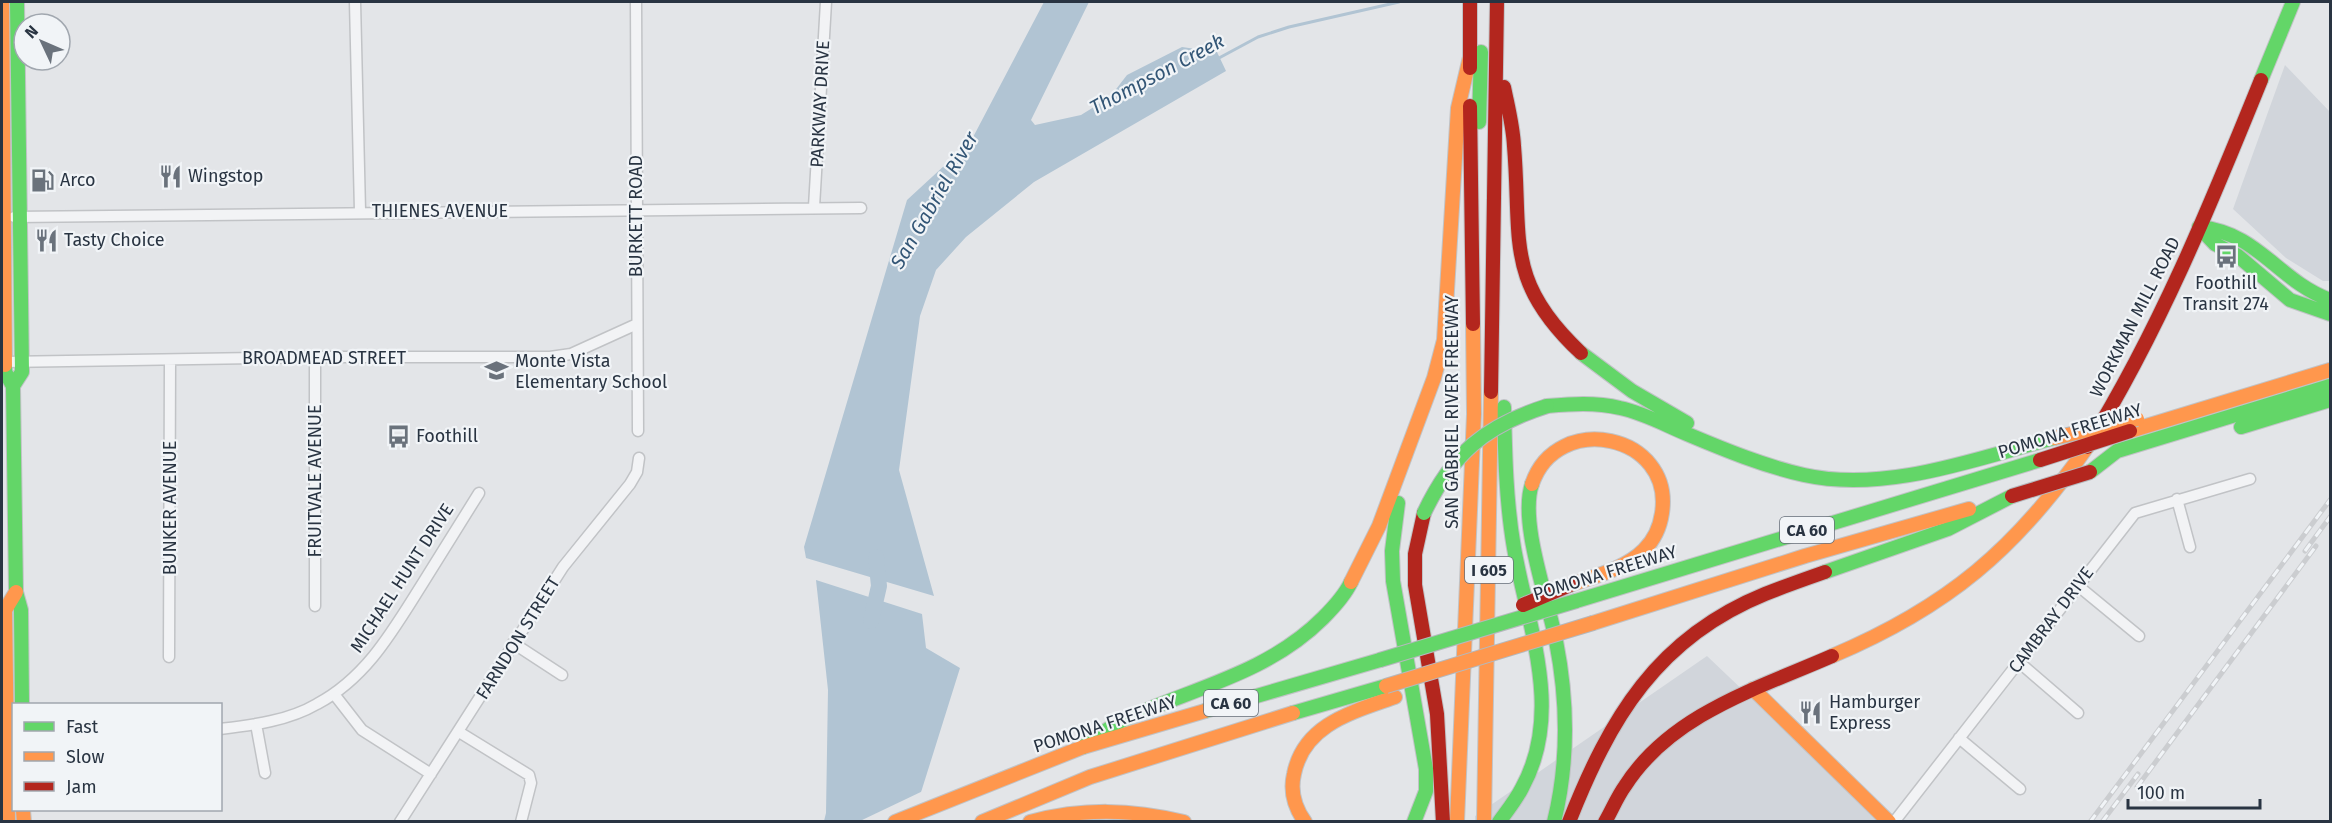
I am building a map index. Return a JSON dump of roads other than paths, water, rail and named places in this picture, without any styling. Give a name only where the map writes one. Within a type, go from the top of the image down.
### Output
[{"type":"main road","points":[[2,2],[5,372],[13,386],[16,592],[21,610],[22,703]]},
{"type":"main road","points":[[13,386],[22,372],[17,2]]},
{"type":"main road","name":"SAN GABRIEL RIVER FREEWAY","points":[[1470,2],[1483,34],[1497,52],[1484,822]]},
{"type":"main road","points":[[1476,822],[1483,34],[1481,2]]},
{"type":"main road","points":[[1470,262],[1478,233],[1483,34],[1486,2]]},
{"type":"main road","name":"SAN GABRIEL RIVER FREEWAY","points":[[1457,822],[1474,414],[1470,262],[1470,57],[1497,2]]},
{"type":"main road","name":"WORKMAN MILL ROAD","points":[[1605,822],[1628,781],[1658,746],[1698,715],[1753,689],[1846,651],[1902,624],[1953,592],[1984,567],[2022,530],[2071,471],[2116,397],[2160,315],[2293,2]]},
{"type":"main road","points":[[1497,52],[1514,133],[1518,246],[1530,290],[1541,312],[1576,351],[1596,366],[1738,453]]},
{"type":"main road","points":[[1414,822],[1426,791],[1426,769],[1399,622],[1392,551],[1397,507],[1417,427],[1444,340],[1458,108],[1470,57]]},
{"type":"main road","points":[[2199,227],[2221,229],[2236,235],[2299,287],[2331,300]]},
{"type":"main road","points":[[2199,227],[2215,244],[2238,256],[2274,289],[2305,307],[2331,314]]},
{"type":"main road","points":[[1492,318],[1504,396],[1506,482],[1510,525],[1543,692],[1540,741],[1520,794],[1498,822]]},
{"type":"main road","name":"POMONA FREEWAY","points":[[895,822],[955,796],[1078,749],[2040,460],[2133,426],[2256,395],[2331,370]]},
{"type":"main road","points":[[2090,472],[2117,451],[2331,386]]},
{"type":"main road","name":"CA 60","points":[[982,822],[1087,778],[1202,740],[1593,623],[1805,556],[2331,400]]},
{"type":"main road","points":[[1443,822],[1437,714],[1415,585],[1415,554],[1424,513],[1444,474],[1470,444],[1499,423],[1547,406],[1586,403],[1611,406],[1633,411],[1738,453],[1805,476],[1870,478],[1932,468],[2054,438],[2133,426]]},
{"type":"main road","points":[[1078,749],[1123,720],[1237,676],[1270,660],[1305,636],[1349,587],[1366,555],[1417,427]]},
{"type":"main road","points":[[1427,646],[1570,585],[1635,560],[1648,548],[1658,532],[1663,498],[1654,469],[1629,445],[1597,436],[1565,444],[1551,454],[1539,468],[1528,495],[1530,523],[1562,662],[1566,699],[1567,758],[1562,795],[1554,822]]},
{"type":"main road","points":[[1569,822],[1602,739],[1618,713],[1658,664],[1697,631],[1736,607],[1764,594],[1948,529],[2012,496]]},
{"type":"main road","points":[[8,822],[5,609],[16,592]]},
{"type":"main road","points":[[1305,822],[1295,802],[1292,786],[1293,768],[1299,753],[1321,727],[1340,717],[1593,623]]},
{"type":"main road","points":[[1753,689],[1889,822]]},
{"type":"main road","points":[[1460,745],[1468,768],[1467,822]]},
{"type":"main road","points":[[1030,822],[1075,811],[1127,809],[1184,822]]},
{"type":"street","points":[[355,2],[360,211]]},
{"type":"street","name":"BURKETT ROAD","points":[[636,2],[635,209],[638,431]]},
{"type":"street","name":"PARKWAY DRIVE","points":[[814,207],[826,2]]},
{"type":"street","name":"THIENES AVENUE","points":[[2,217],[360,211],[861,208]]},
{"type":"street","name":"BROADMEAD STREET","points":[[5,362],[315,357],[550,357],[571,354],[637,324]]},
{"type":"street","name":"FRUITVALE AVENUE","points":[[315,357],[315,606]]},
{"type":"street","name":"BUNKER AVENUE","points":[[169,657],[170,360]]},
{"type":"street","name":"FARNDON STREET","points":[[400,822],[563,567],[630,484],[637,472],[639,458]]},
{"type":"street","name":"CAMBRAY DRIVE","points":[[1894,822],[2020,663],[2077,585],[2134,513],[2250,479]]},
{"type":"street","name":"MICHAEL HUNT DRIVE","points":[[222,729],[256,724],[297,713],[334,694],[359,674],[383,646],[479,493]]},
{"type":"street","points":[[2177,499],[2190,547]]},
{"type":"street","points":[[2077,585],[2139,636]]},
{"type":"street","points":[[513,643],[562,675]]},
{"type":"street","points":[[2020,663],[2078,713]]},
{"type":"street","points":[[334,694],[362,730],[431,774]]},
{"type":"street","points":[[256,724],[265,773]]},
{"type":"street","points":[[459,732],[529,775],[531,783],[521,822]]},
{"type":"street","points":[[1959,738],[2020,789]]},
{"type":"water","points":[[1044,2],[1089,2],[1031,120],[1035,125],[1081,115],[1110,97],[1127,75],[1182,47],[1217,52],[1226,71],[1034,182],[966,237],[936,270],[920,316],[899,470],[934,596],[806,558],[804,547],[907,200],[971,141]]},
{"type":"water","points":[[816,580],[922,614],[926,648],[960,668],[912,821],[824,821],[828,690]]},
{"type":"waterway","name":"Thompson Creek","points":[[1219,58],[1258,37],[1289,27],[1399,2]]},
{"type":"waterway","name":"San Gabriel River","points":[[871,621],[879,586],[876,557]]},
{"type":"railway","points":[[2090,822],[2330,500]]},
{"type":"railway","points":[[2305,551],[2330,517]]},
{"type":"railway","points":[[2137,787],[2316,546]]},
{"type":"railway","points":[[2102,822],[2138,774]]},
{"type":"place","name":"Wingstop","points":[[170,176]]},
{"type":"place","name":"Arco","points":[[42,180]]},
{"type":"place","name":"Tasty Choice","points":[[46,240]]},
{"type":"place","name":"Foothill Transit 274","points":[[2226,257]]},
{"type":"place","name":"Monte Vista Elementary School","points":[[497,371]]},
{"type":"place","name":"Foothill","points":[[398,436]]},
{"type":"place","name":"Hamburger Express","points":[[1811,712]]}]
